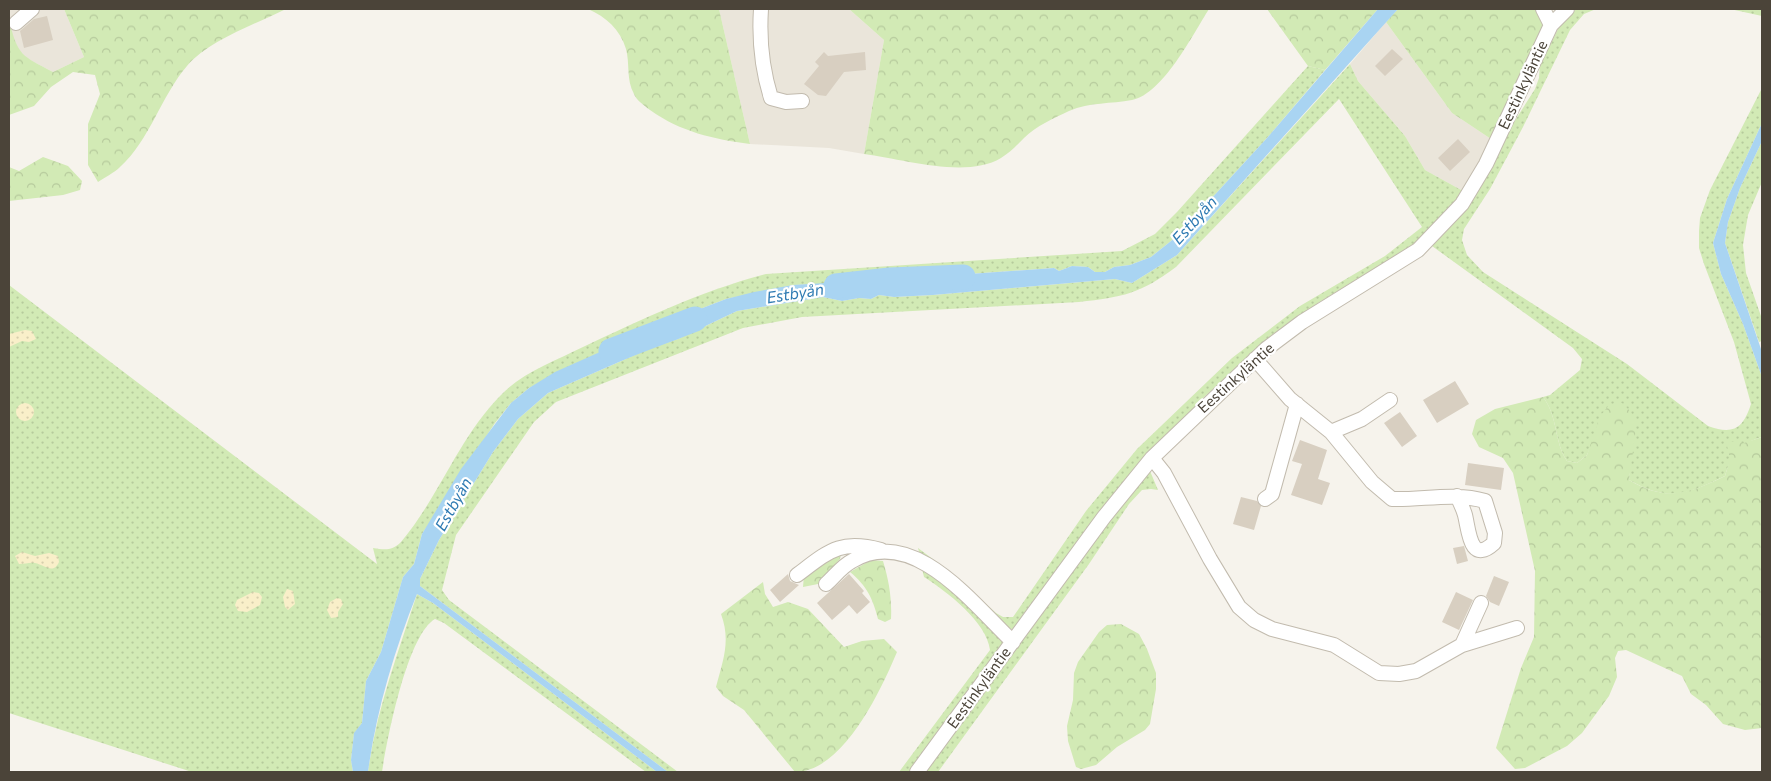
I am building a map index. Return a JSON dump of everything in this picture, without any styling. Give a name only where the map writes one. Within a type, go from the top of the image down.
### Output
[{"type":"street","points":[[16,23],[32,9]]},
{"type":"street","points":[[761,9],[760,28],[764,76],[771,98],[786,102],[802,101]]},
{"type":"street","points":[[1543,9],[1551,25]]},
{"type":"street","name":"Eestinkyläntie","points":[[917,772],[1104,517],[1152,458],[1255,359],[1302,322],[1418,250],[1462,204],[1486,164],[1551,25],[1567,9]]},
{"type":"street","points":[[1255,359],[1297,404],[1331,432],[1372,482],[1392,499],[1416,500],[1457,496]]},
{"type":"street","points":[[1331,432],[1362,420],[1390,400]]},
{"type":"street","points":[[1264,499],[1272,494],[1297,404]]},
{"type":"street","points":[[1152,458],[1164,473],[1210,559],[1239,607],[1254,620],[1272,629],[1334,645],[1380,673],[1398,674],[1416,670],[1462,644],[1517,628]]},
{"type":"street","points":[[797,575],[822,556],[842,546],[859,544],[914,556],[936,570],[1013,642]]},
{"type":"street","points":[[826,584],[851,561],[882,550]]},
{"type":"street","points":[[1462,644],[1482,603]]},
{"type":"shaded area","points":[[9,9],[64,9],[84,57],[53,72],[28,59],[15,47],[9,20]]},
{"type":"shaded area","points":[[719,9],[849,9],[884,40],[864,154],[829,148],[750,144]]},
{"type":"shaded area","points":[[1386,22],[1452,113],[1491,139],[1463,191],[1425,170],[1405,136],[1358,81],[1350,64]]},
{"type":"green space","points":[[64,9],[286,9],[220,40],[196,57],[178,78],[148,131],[130,156],[118,169],[98,182],[88,165],[88,124],[100,94],[95,75],[73,72],[51,87],[34,106],[9,115],[9,20],[15,41],[22,53],[27,58],[53,72],[84,57]]},
{"type":"green space","points":[[588,9],[719,9],[750,144],[710,137],[686,129],[662,118],[643,105],[632,89],[626,49],[620,35],[612,24]]},
{"type":"green space","points":[[849,9],[1209,9],[1176,62],[1155,87],[1144,95],[1132,100],[1093,105],[1069,111],[1034,130],[1001,158],[987,164],[953,167],[934,166],[864,154],[884,40]]},
{"type":"green space","points":[[1267,9],[1378,9],[1325,70],[1308,66]]},
{"type":"green space","points":[[1398,9],[1540,9],[1547,25],[1491,139],[1452,113],[1386,22]]},
{"type":"green space","points":[[1576,9],[1596,9],[1584,14],[1570,30],[1523,127],[1490,189],[1464,229],[1462,240],[1467,255],[1483,272],[1627,364],[1708,426],[1724,430],[1736,428],[1744,419],[1751,404],[1734,342],[1699,248],[1699,231],[1700,218],[1710,190],[1762,88],[1762,123],[1727,199],[1713,243],[1721,274],[1743,324],[1762,377],[1762,437],[1742,446],[1738,450],[1730,461],[1725,476],[1688,491],[1666,493],[1655,491],[1629,480],[1631,456],[1594,438],[1587,455],[1577,463],[1567,461],[1560,446],[1548,404],[1543,397],[1550,395],[1580,370],[1582,359],[1573,348],[1432,246],[1457,220],[1475,195],[1507,133],[1535,89],[1539,78],[1540,63],[1559,27]]},
{"type":"green space","points":[[1730,9],[1762,9],[1762,16]]},
{"type":"green space","points":[[1350,64],[1358,81],[1405,136],[1425,170],[1463,191],[1444,215],[1413,245],[1318,303],[1267,340],[1203,398],[1135,470],[1085,530],[1019,625],[1012,629],[1005,628],[920,556],[918,548],[950,572],[996,613],[1003,617],[1013,617],[1086,511],[1137,449],[1232,358],[1300,306],[1385,256],[1422,227],[1339,99],[1176,267],[1141,289],[1120,296],[1079,302],[802,317],[743,328],[556,402],[534,422],[456,535],[442,590],[449,600],[678,772],[668,772],[420,586],[420,579],[439,540],[493,452],[518,419],[548,393],[651,348],[678,339],[737,311],[823,297],[842,301],[859,298],[871,299],[879,295],[894,297],[933,295],[1115,279],[1132,283],[1177,255]]},
{"type":"green space","points":[[1308,66],[1325,70],[1267,138],[1176,237],[1151,257],[1130,265],[1114,267],[1105,272],[1095,272],[1088,267],[1072,266],[1059,271],[1054,268],[941,276],[900,285],[886,282],[793,285],[726,299],[687,314],[658,333],[609,348],[529,388],[511,403],[495,423],[422,534],[414,564],[403,577],[381,652],[366,681],[362,723],[354,734],[351,760],[353,772],[192,772],[9,713],[9,285],[377,564],[373,548],[388,549],[395,547],[401,542],[427,506],[461,448],[486,412],[510,387],[540,368],[673,306],[766,274],[1122,251],[1155,234]]},
{"type":"green space","points":[[1762,141],[1762,182],[1748,215],[1743,245],[1746,273],[1762,319],[1762,341],[1759,342],[1725,243],[1728,222],[1740,188]]},
{"type":"green space","points":[[43,157],[68,166],[82,181],[80,190],[63,195],[9,201],[9,167],[19,171]]},
{"type":"green space","points":[[1543,397],[1551,412],[1563,454],[1567,461],[1577,463],[1587,455],[1600,416],[1610,404],[1622,403],[1631,412],[1636,428],[1629,480],[1654,491],[1677,493],[1688,491],[1725,476],[1730,459],[1726,441],[1744,443],[1762,437],[1762,728],[1745,730],[1723,724],[1706,705],[1691,694],[1682,676],[1626,650],[1618,651],[1615,658],[1617,677],[1609,696],[1582,733],[1567,746],[1525,768],[1515,769],[1496,748],[1521,668],[1534,637],[1535,571],[1513,473],[1503,458],[1479,447],[1472,434],[1476,420],[1495,409]]},
{"type":"green space","points":[[1150,471],[1158,490],[1142,490],[1129,504],[1089,564],[938,772],[924,772],[1122,504]]},
{"type":"green space","points":[[841,552],[840,559],[818,584],[803,587],[804,575]]},
{"type":"green space","points":[[871,560],[883,561],[887,576],[891,619],[885,622],[878,619],[868,593],[861,582],[850,572]]},
{"type":"green space","points":[[921,564],[939,575],[1002,639],[1002,647],[910,772],[899,772],[990,650],[982,629],[974,618],[954,599],[924,577]]},
{"type":"green space","points":[[763,582],[765,594],[773,607],[788,602],[808,609],[844,647],[862,641],[884,639],[897,652],[870,707],[844,744],[829,759],[813,768],[795,772],[744,710],[723,696],[716,687],[726,642],[721,614]]},
{"type":"green space","points":[[417,594],[433,603],[657,772],[646,772],[444,623],[435,619],[425,629],[407,666],[388,737],[382,772],[368,772],[382,704]]},
{"type":"green space","points":[[1121,624],[1139,634],[1156,673],[1156,689],[1150,724],[1145,730],[1117,747],[1096,765],[1081,769],[1076,767],[1068,741],[1067,726],[1073,700],[1074,673],[1078,662],[1099,632],[1107,625]]},
{"type":"sand","points":[[25,330],[32,331],[36,339],[29,342],[22,341],[9,347],[9,334]]},
{"type":"sand","points":[[25,403],[31,406],[34,412],[31,418],[25,421],[19,418],[16,412],[19,406]]},
{"type":"sand","points":[[22,552],[35,556],[49,553],[58,556],[59,562],[57,566],[51,569],[35,563],[19,564],[15,556]]},
{"type":"sand","points":[[287,589],[293,591],[295,604],[288,610],[285,607],[283,597]]},
{"type":"sand","points":[[253,592],[259,593],[262,597],[260,605],[247,612],[238,611],[235,605],[237,600]]},
{"type":"sand","points":[[337,598],[341,599],[343,604],[338,612],[338,617],[331,618],[327,610],[330,602]]},
{"type":"water","points":[[1378,9],[1398,9],[1177,255],[1132,283],[1115,279],[933,295],[894,297],[879,295],[871,299],[859,298],[842,301],[823,297],[737,311],[678,339],[651,348],[548,393],[518,419],[493,452],[439,540],[420,579],[420,586],[668,772],[657,772],[433,603],[417,594],[387,682],[371,749],[368,772],[353,772],[351,760],[354,733],[362,723],[366,681],[381,652],[403,577],[414,564],[422,534],[461,469],[511,403],[529,388],[555,372],[609,348],[658,333],[687,314],[726,299],[754,292],[793,285],[842,282],[886,282],[900,285],[941,276],[1054,268],[1059,271],[1072,266],[1088,267],[1095,272],[1105,272],[1114,267],[1130,265],[1151,257],[1176,237],[1267,138]]},
{"type":"water","points":[[1762,123],[1762,141],[1740,188],[1728,222],[1725,243],[1762,352],[1762,377],[1743,324],[1721,274],[1713,243],[1727,199]]},
{"type":"building","points":[[47,16],[53,40],[24,48],[20,31],[34,19]]},
{"type":"building","points":[[1392,49],[1403,59],[1385,76],[1375,66]]},
{"type":"building","points":[[824,52],[828,56],[865,52],[866,70],[844,72],[826,96],[818,95],[804,84],[819,66],[815,62]]},
{"type":"building","points":[[1458,139],[1470,152],[1450,171],[1438,158]]},
{"type":"building","points":[[1455,381],[1469,404],[1437,423],[1423,400]]},
{"type":"building","points":[[1400,412],[1417,436],[1402,447],[1384,423]]},
{"type":"building","points":[[1300,440],[1327,450],[1318,479],[1330,483],[1322,505],[1291,495],[1302,464],[1292,461]]},
{"type":"building","points":[[1468,463],[1504,468],[1501,490],[1465,485]]},
{"type":"building","points":[[1241,497],[1257,501],[1261,506],[1254,530],[1233,524]]},
{"type":"building","points":[[1464,546],[1468,561],[1457,564],[1453,548]]},
{"type":"building","points":[[788,574],[790,581],[799,585],[780,602],[770,590]]},
{"type":"building","points":[[849,574],[864,591],[862,593],[870,602],[857,614],[849,605],[832,620],[817,603]]},
{"type":"building","points":[[1494,576],[1509,582],[1499,606],[1490,602],[1486,596]]},
{"type":"building","points":[[1456,592],[1473,600],[1459,630],[1442,622]]},
{"type":"waterway","name":"Estbyån","points":[[836,286],[890,280],[963,277]]},
{"type":"waterway","name":"Estbyån","points":[[611,351],[695,319]]}]
